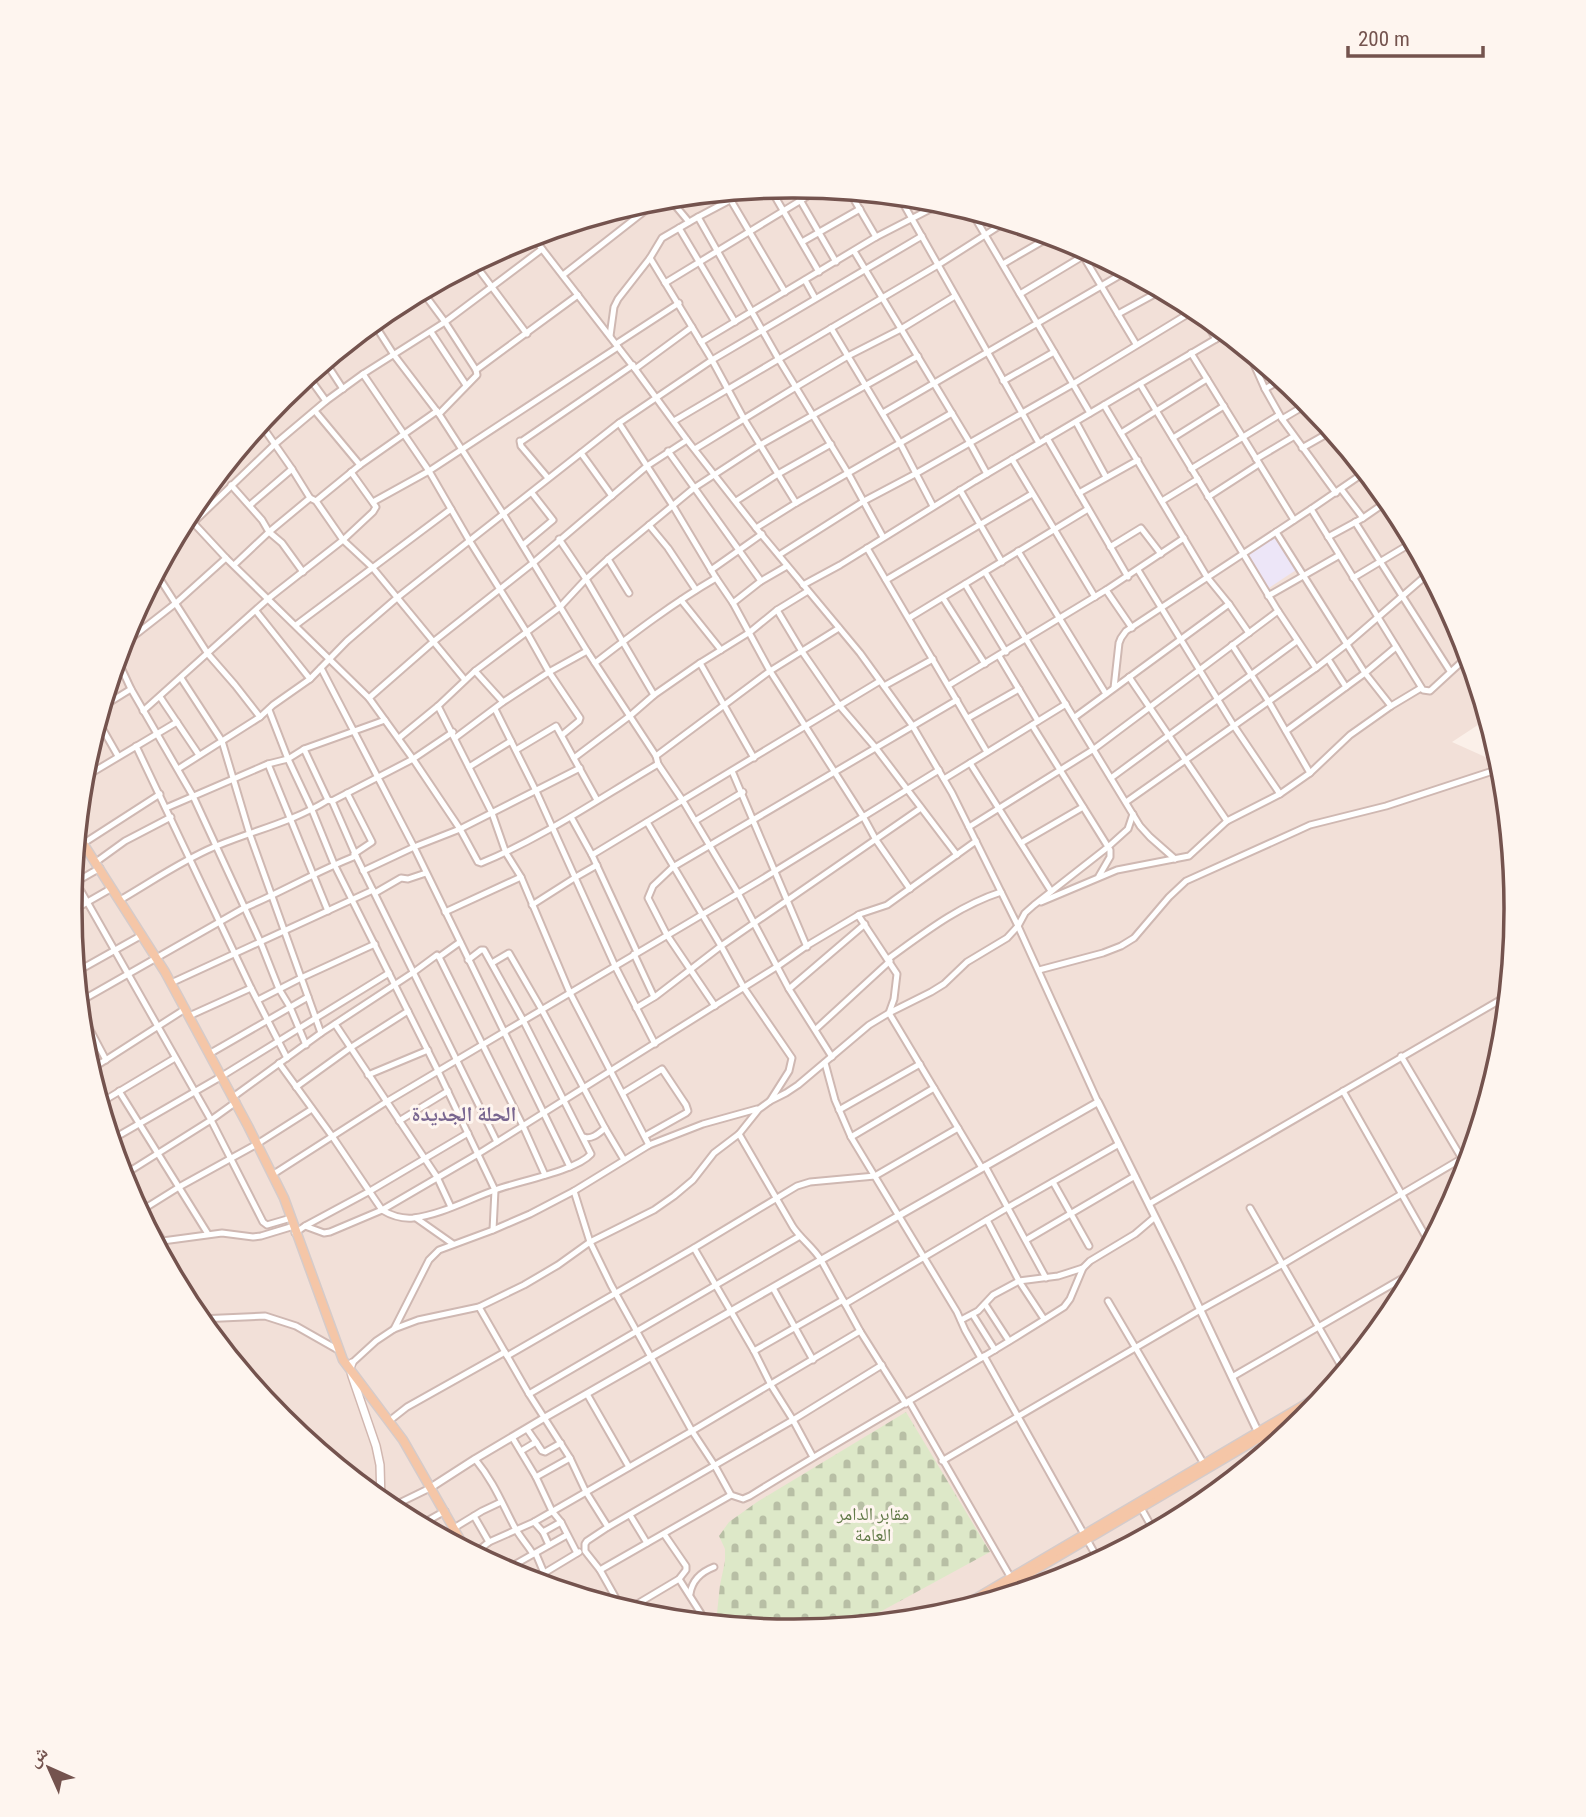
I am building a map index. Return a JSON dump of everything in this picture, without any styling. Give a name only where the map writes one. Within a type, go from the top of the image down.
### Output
[{"type":"main road","points":[[85,845],[171,983],[272,1175],[346,1360],[376,1446],[381,1487]]},
{"type":"main road","points":[[346,1360],[393,1418],[459,1535]]},
{"type":"main road","points":[[346,1360],[415,1456]]},
{"type":"main road","points":[[1001,1588],[1011,1578],[1141,1508],[1296,1411]]},
{"type":"main road","points":[[1010,1585],[1204,1464],[1285,1422]]},
{"type":"main road","points":[[455,1527],[462,1537]]},
{"type":"street","points":[[776,198],[819,272]]},
{"type":"street","points":[[665,282],[804,198]]},
{"type":"street","points":[[801,200],[836,261]]},
{"type":"street","points":[[610,336],[614,307],[618,299],[662,238],[728,201]]},
{"type":"street","points":[[730,201],[785,292]]},
{"type":"street","points":[[855,201],[876,237]]},
{"type":"street","points":[[677,207],[690,222]]},
{"type":"street","points":[[905,207],[1039,443]]},
{"type":"street","points":[[802,242],[860,209]]},
{"type":"street","points":[[701,342],[876,237],[927,210]]},
{"type":"street","points":[[563,275],[640,214]]},
{"type":"street","points":[[698,217],[883,537]]},
{"type":"street","points":[[978,222],[1090,413]]},
{"type":"street","points":[[674,421],[938,265],[995,227]]},
{"type":"street","points":[[679,228],[735,322]]},
{"type":"street","points":[[178,769],[269,710],[310,679],[347,641],[398,597],[619,423],[762,329],[922,236]]},
{"type":"street","points":[[1003,264],[1040,242]]},
{"type":"street","points":[[539,245],[658,398],[687,440],[839,628],[912,725],[944,779],[1018,926],[1098,1102],[1263,1442]]},
{"type":"street","points":[[202,514],[275,444],[326,401],[445,322],[542,249]]},
{"type":"street","points":[[854,251],[987,474]]},
{"type":"street","points":[[650,258],[796,503]]},
{"type":"street","points":[[1020,294],[1079,258]]},
{"type":"street","points":[[1087,262],[1136,344]]},
{"type":"street","points":[[479,271],[527,334]]},
{"type":"street","points":[[883,413],[1117,276]]},
{"type":"street","points":[[805,280],[816,298]]},
{"type":"street","points":[[476,370],[578,295]]},
{"type":"street","points":[[1118,314],[1152,295]]},
{"type":"street","points":[[695,449],[796,387],[955,296]]},
{"type":"street","points":[[234,565],[269,532],[404,433],[438,412],[477,375],[428,299]]},
{"type":"street","points":[[373,502],[429,471],[679,303]]},
{"type":"street","points":[[779,555],[864,501],[1073,384],[1185,316]]},
{"type":"street","points":[[548,478],[521,446],[520,441],[692,327]]},
{"type":"street","points":[[831,328],[883,413],[933,506]]},
{"type":"street","points":[[379,331],[438,412],[587,651],[631,715],[656,756],[658,764],[738,893],[789,989],[832,1057]]},
{"type":"street","points":[[430,332],[466,385]]},
{"type":"street","points":[[803,585],[1216,338]]},
{"type":"street","points":[[1003,381],[1054,352]]},
{"type":"street","points":[[1191,353],[1294,520]]},
{"type":"street","points":[[399,738],[475,671],[560,607],[608,559],[694,488],[760,445],[918,356]]},
{"type":"street","points":[[330,369],[343,389]]},
{"type":"street","points":[[1257,370],[1293,437],[1363,518]]},
{"type":"street","points":[[363,374],[429,471],[580,718],[562,735]]},
{"type":"street","points":[[1121,433],[1207,379]]},
{"type":"street","points":[[313,384],[326,401]]},
{"type":"street","points":[[1140,384],[1268,596],[1316,668]]},
{"type":"street","points":[[1265,389],[1273,384]]},
{"type":"street","points":[[1104,405],[1207,577],[1249,634]]},
{"type":"street","points":[[1173,438],[1224,406]]},
{"type":"street","points":[[1191,469],[1242,436],[1298,408]]},
{"type":"street","points":[[315,411],[360,465]]},
{"type":"street","points":[[756,528],[951,413]]},
{"type":"street","points":[[1076,422],[1106,478]]},
{"type":"street","points":[[619,423],[733,603],[770,671],[876,840],[910,889]]},
{"type":"street","points":[[266,432],[343,540],[372,567],[465,680]]},
{"type":"street","points":[[1303,448],[1323,436]]},
{"type":"street","points":[[1208,497],[1293,437]]},
{"type":"street","points":[[1047,438],[1128,577]]},
{"type":"street","points":[[369,698],[647,466],[687,440]]},
{"type":"street","points":[[736,501],[831,444]]},
{"type":"street","points":[[668,451],[761,581]]},
{"type":"street","points":[[580,453],[612,496]]},
{"type":"street","points":[[1012,459],[1095,597]]},
{"type":"street","points":[[1079,493],[1138,460]]},
{"type":"street","points":[[250,505],[292,468]]},
{"type":"street","points":[[143,711],[270,598],[343,540],[373,512],[376,507],[351,472]]},
{"type":"street","points":[[1114,688],[1119,643],[1123,635],[1358,477]]},
{"type":"street","points":[[1162,501],[1198,479]]},
{"type":"street","points":[[231,485],[250,505],[269,532],[282,543],[303,572]]},
{"type":"street","points":[[960,490],[1002,562]]},
{"type":"street","points":[[523,545],[553,520],[532,493]]},
{"type":"street","points":[[886,580],[1032,495]]},
{"type":"street","points":[[1328,537],[1379,507]]},
{"type":"street","points":[[296,625],[451,509]]},
{"type":"street","points":[[909,618],[1088,509]]},
{"type":"street","points":[[1311,509],[1421,688],[1430,691],[1460,663]]},
{"type":"street","points":[[1355,522],[1450,671]]},
{"type":"street","points":[[195,525],[369,698],[413,758],[460,829],[478,862],[506,853],[658,764]]},
{"type":"street","points":[[649,525],[696,590]]},
{"type":"street","points":[[1110,547],[1141,528],[1161,554]]},
{"type":"street","points":[[1276,532],[1365,673],[1391,706]]},
{"type":"street","points":[[711,570],[762,534]]},
{"type":"street","points":[[949,685],[1061,619],[1184,538]]},
{"type":"street","points":[[559,540],[586,579],[654,695]]},
{"type":"street","points":[[1353,578],[1405,547]]},
{"type":"street","points":[[867,548],[987,752]]},
{"type":"street","points":[[1018,551],[1106,694]]},
{"type":"street","points":[[1268,596],[1338,556]]},
{"type":"street","points":[[138,633],[226,558]]},
{"type":"street","points":[[608,559],[629,593]]},
{"type":"street","points":[[733,603],[761,581],[787,566]]},
{"type":"street","points":[[1138,570],[1234,726],[1280,794]]},
{"type":"street","points":[[985,572],[1145,833],[1175,859]]},
{"type":"street","points":[[595,663],[621,642],[716,578]]},
{"type":"street","points":[[1126,802],[1328,659],[1422,579]]},
{"type":"street","points":[[162,582],[208,654],[260,716]]},
{"type":"street","points":[[965,584],[1006,652]]},
{"type":"street","points":[[574,758],[654,695],[808,590]]},
{"type":"street","points":[[1106,590],[1132,628]]},
{"type":"street","points":[[943,598],[985,664]]},
{"type":"street","points":[[681,600],[721,650]]},
{"type":"street","points":[[1075,717],[1229,604]]},
{"type":"street","points":[[256,611],[310,679]]},
{"type":"street","points":[[777,611],[839,705],[876,747],[957,855]]},
{"type":"street","points":[[969,827],[1094,749],[1278,611]]},
{"type":"street","points":[[656,756],[770,671],[839,628]]},
{"type":"street","points":[[1111,778],[1297,642]]},
{"type":"street","points":[[1232,645],[1310,773]]},
{"type":"street","points":[[1286,731],[1396,648]]},
{"type":"street","points":[[120,900],[215,846],[312,810],[413,758],[587,651]]},
{"type":"street","points":[[999,656],[1038,721]]},
{"type":"street","points":[[592,855],[839,705],[933,659]]},
{"type":"street","points":[[1328,659],[1346,687]]},
{"type":"street","points":[[700,663],[754,758]]},
{"type":"street","points":[[321,668],[414,847],[569,1167]]},
{"type":"street","points":[[475,671],[503,702]]},
{"type":"street","points":[[123,672],[193,796],[306,1045]]},
{"type":"street","points":[[1129,677],[1227,821]]},
{"type":"street","points":[[181,678],[222,741],[250,835],[321,1033]]},
{"type":"street","points":[[1034,905],[1117,870],[1183,858],[1194,853],[1227,821],[1280,794],[1310,773],[1350,735],[1421,688]]},
{"type":"street","points":[[114,700],[131,689]]},
{"type":"street","points":[[968,718],[1019,690]]},
{"type":"street","points":[[160,697],[199,755]]},
{"type":"street","points":[[715,1006],[667,935],[648,898],[653,886],[673,867],[957,700]]},
{"type":"street","points":[[944,779],[1066,704]]},
{"type":"street","points":[[438,706],[492,813],[506,853],[521,877],[570,993],[649,1145]]},
{"type":"street","points":[[495,709],[655,1044]]},
{"type":"street","points":[[269,710],[334,864],[495,1190],[494,1230]]},
{"type":"street","points":[[166,808],[268,764],[288,759],[304,749],[385,720]]},
{"type":"street","points":[[96,770],[177,722]]},
{"type":"street","points":[[1032,725],[1110,850],[1110,857],[1099,876]]},
{"type":"street","points":[[516,750],[554,726],[557,727],[597,800]]},
{"type":"street","points":[[104,732],[118,756]]},
{"type":"street","points":[[469,767],[511,741]]},
{"type":"street","points":[[136,746],[287,1058]]},
{"type":"street","points":[[304,749],[497,1142]]},
{"type":"street","points":[[970,763],[1051,891]]},
{"type":"street","points":[[268,764],[328,911]]},
{"type":"street","points":[[363,871],[460,829],[580,768]]},
{"type":"street","points":[[272,1175],[386,1102],[864,818],[939,770]]},
{"type":"street","points":[[732,771],[807,947]]},
{"type":"street","points":[[1039,970],[1121,946],[1133,938],[1186,880],[1310,825],[1386,806],[1490,772]]},
{"type":"street","points":[[695,821],[743,792]]},
{"type":"street","points":[[88,997],[219,921],[355,855],[372,842],[347,793]]},
{"type":"street","points":[[86,842],[160,794]]},
{"type":"street","points":[[1021,844],[1083,807]]},
{"type":"street","points":[[636,1007],[654,997],[721,946],[920,808]]},
{"type":"street","points":[[213,1318],[265,1316],[296,1326],[346,1360],[394,1329],[418,1320],[479,1307],[524,1285],[590,1242],[641,1217],[674,1196],[693,1180],[714,1153],[739,1134],[759,1109],[786,1093],[869,1025],[944,984],[967,962],[998,944],[1018,926],[1025,913],[1034,905],[1128,829],[1133,814]]},
{"type":"street","points":[[83,875],[125,841],[171,817]]},
{"type":"street","points":[[571,817],[597,865],[654,997]]},
{"type":"street","points":[[647,822],[744,988],[792,1058],[789,1071],[770,1101]]},
{"type":"street","points":[[83,894],[195,1091],[265,1224],[305,1226],[324,1233],[382,1210],[478,1154],[859,915],[887,905],[976,841]]},
{"type":"street","points":[[532,905],[597,865]]},
{"type":"street","points":[[171,983],[401,878],[408,879],[426,873]]},
{"type":"street","points":[[445,912],[521,877]]},
{"type":"street","points":[[82,905],[112,888]]},
{"type":"street","points":[[816,1029],[889,960],[953,913],[968,904],[1001,892]]},
{"type":"street","points":[[859,915],[898,977],[889,1013]]},
{"type":"street","points":[[789,989],[865,924]]},
{"type":"street","points":[[85,966],[142,935]]},
{"type":"street","points":[[132,1170],[211,1120],[279,1063],[321,1033],[460,942]]},
{"type":"street","points":[[258,1000],[375,944]]},
{"type":"street","points":[[279,1063],[382,1210],[402,1219],[416,1218],[451,1207],[569,1167],[591,1156],[565,1100],[492,963],[483,949],[468,960]]},
{"type":"street","points":[[492,963],[509,953],[624,1160]]},
{"type":"street","points":[[439,957],[545,1175]]},
{"type":"street","points":[[120,1136],[389,973]]},
{"type":"street","points":[[100,1064],[157,1026],[251,988]]},
{"type":"street","points":[[209,1054],[308,997]]},
{"type":"street","points":[[1149,1204],[1498,1001]]},
{"type":"street","points":[[296,1087],[408,1011]]},
{"type":"street","points":[[889,1013],[983,1167],[1046,1278]]},
{"type":"street","points":[[335,1024],[437,1177],[451,1207]]},
{"type":"street","points":[[94,1038],[106,1060]]},
{"type":"street","points":[[368,1075],[428,1050]]},
{"type":"street","points":[[1401,1056],[1459,1155]]},
{"type":"street","points":[[108,1098],[175,1058]]},
{"type":"street","points":[[825,1063],[839,1110],[851,1137],[1019,1417],[1094,1552]]},
{"type":"street","points":[[839,1110],[920,1064]]},
{"type":"street","points":[[623,1093],[662,1069],[686,1105],[686,1113],[645,1136]]},
{"type":"street","points":[[851,1137],[934,1088]]},
{"type":"street","points":[[119,1091],[208,1234]]},
{"type":"street","points":[[399,1121],[448,1091]]},
{"type":"street","points":[[1343,1091],[1424,1234]]},
{"type":"street","points":[[402,1502],[1098,1102]]},
{"type":"street","points":[[148,1206],[257,1144],[312,1109]]},
{"type":"street","points":[[394,1329],[429,1260],[439,1250],[494,1230],[574,1191],[649,1145],[714,1120],[759,1109]]},
{"type":"street","points":[[583,1136],[590,1138],[605,1128]]},
{"type":"street","points":[[393,1418],[420,1399],[615,1293],[797,1186],[810,1182],[875,1176],[958,1128]]},
{"type":"street","points":[[305,1226],[468,1133]]},
{"type":"street","points":[[739,1134],[800,1236],[815,1250],[860,1331],[907,1402],[1011,1578]]},
{"type":"street","points":[[754,1351],[1119,1144]]},
{"type":"street","points":[[942,1461],[1457,1160]]},
{"type":"street","points":[[1026,1240],[1135,1176]]},
{"type":"street","points":[[1053,1182],[1089,1246]]},
{"type":"street","points":[[574,1191],[590,1242],[615,1293],[692,1432],[731,1496]]},
{"type":"street","points":[[1250,1208],[1339,1362]]},
{"type":"street","points":[[600,1570],[731,1496],[743,1499],[750,1496],[1044,1320],[1070,1299],[1083,1268],[1090,1261],[1135,1234],[1156,1217]]},
{"type":"street","points":[[416,1218],[453,1244]]},
{"type":"street","points":[[987,1220],[1019,1281],[1044,1320]]},
{"type":"street","points":[[165,1240],[222,1233],[261,1237],[294,1226]]},
{"type":"street","points":[[529,1394],[800,1236]]},
{"type":"street","points":[[694,1248],[813,1457]]},
{"type":"street","points":[[961,1320],[973,1315],[993,1295],[1019,1281],[1046,1278],[1083,1268]]},
{"type":"street","points":[[1232,1377],[1399,1279]]},
{"type":"street","points":[[773,1288],[813,1360]]},
{"type":"street","points":[[1108,1301],[1204,1464]]},
{"type":"street","points":[[985,1304],[1009,1341]]},
{"type":"street","points":[[479,1307],[570,1458],[586,1492],[608,1527]]},
{"type":"street","points":[[973,1315],[995,1350]]},
{"type":"street","points":[[482,1547],[534,1522],[692,1432],[860,1331]]},
{"type":"street","points":[[615,1596],[585,1551],[587,1541],[882,1366]]},
{"type":"street","points":[[587,1394],[629,1467]]},
{"type":"street","points":[[527,1429],[542,1451],[561,1443]]},
{"type":"street","points":[[512,1437],[577,1553]]},
{"type":"street","points":[[521,1451],[536,1442]]},
{"type":"street","points":[[536,1477],[570,1458]]},
{"type":"street","points":[[475,1459],[495,1486],[516,1530],[533,1554],[536,1554],[544,1573],[585,1551]]},
{"type":"street","points":[[455,1527],[501,1503]]},
{"type":"street","points":[[1141,1508],[1150,1523]]},
{"type":"street","points":[[431,1519],[446,1511]]},
{"type":"street","points":[[630,1515],[647,1543]]},
{"type":"street","points":[[474,1516],[489,1542]]},
{"type":"street","points":[[534,1522],[549,1545]]},
{"type":"street","points":[[543,1532],[561,1522]]},
{"type":"street","points":[[640,1603],[680,1579],[687,1568],[664,1534]]},
{"type":"street","points":[[517,1563],[567,1535]]},
{"type":"street","points":[[690,1594],[696,1579],[714,1567]]},
{"type":"street","points":[[680,1579],[701,1613]]},
{"type":"shaded area","points":[[747,199],[839,199],[886,204],[932,211],[1021,235],[1107,271],[1148,293],[1226,345],[1262,374],[1327,440],[1384,514],[1409,553],[1450,637],[1480,724],[1452,742],[1487,758],[1498,816],[1502,862],[1502,955],[1498,1001],[1480,1092],[1450,1180],[1409,1264],[1357,1341],[1327,1377],[1262,1443],[1226,1472],[1148,1524],[1107,1546],[1021,1582],[977,1595],[932,1606],[839,1618],[747,1618],[700,1613],[654,1606],[565,1582],[479,1546],[438,1524],[360,1472],[324,1443],[290,1411],[229,1341],[177,1264],[156,1223],[136,1180],[106,1092],[88,1001],[84,955],[82,908],[88,816],[106,725],[120,680],[136,637],[177,553],[229,476],[259,440],[324,374],[360,345],[438,293],[479,271],[565,235],[609,222],[654,211]]},
{"type":"shaded area","points":[[1276,533],[1299,568],[1269,588],[1247,553]]},
{"type":"green space","name":"مقابر الدامر العامة","points":[[906,1412],[990,1552],[876,1614],[793,1619],[718,1615],[725,1561],[725,1549],[719,1536],[729,1522],[757,1502]]},
{"type":"district","name":"الحلة الجديدة","points":[[464,1114]]}]
